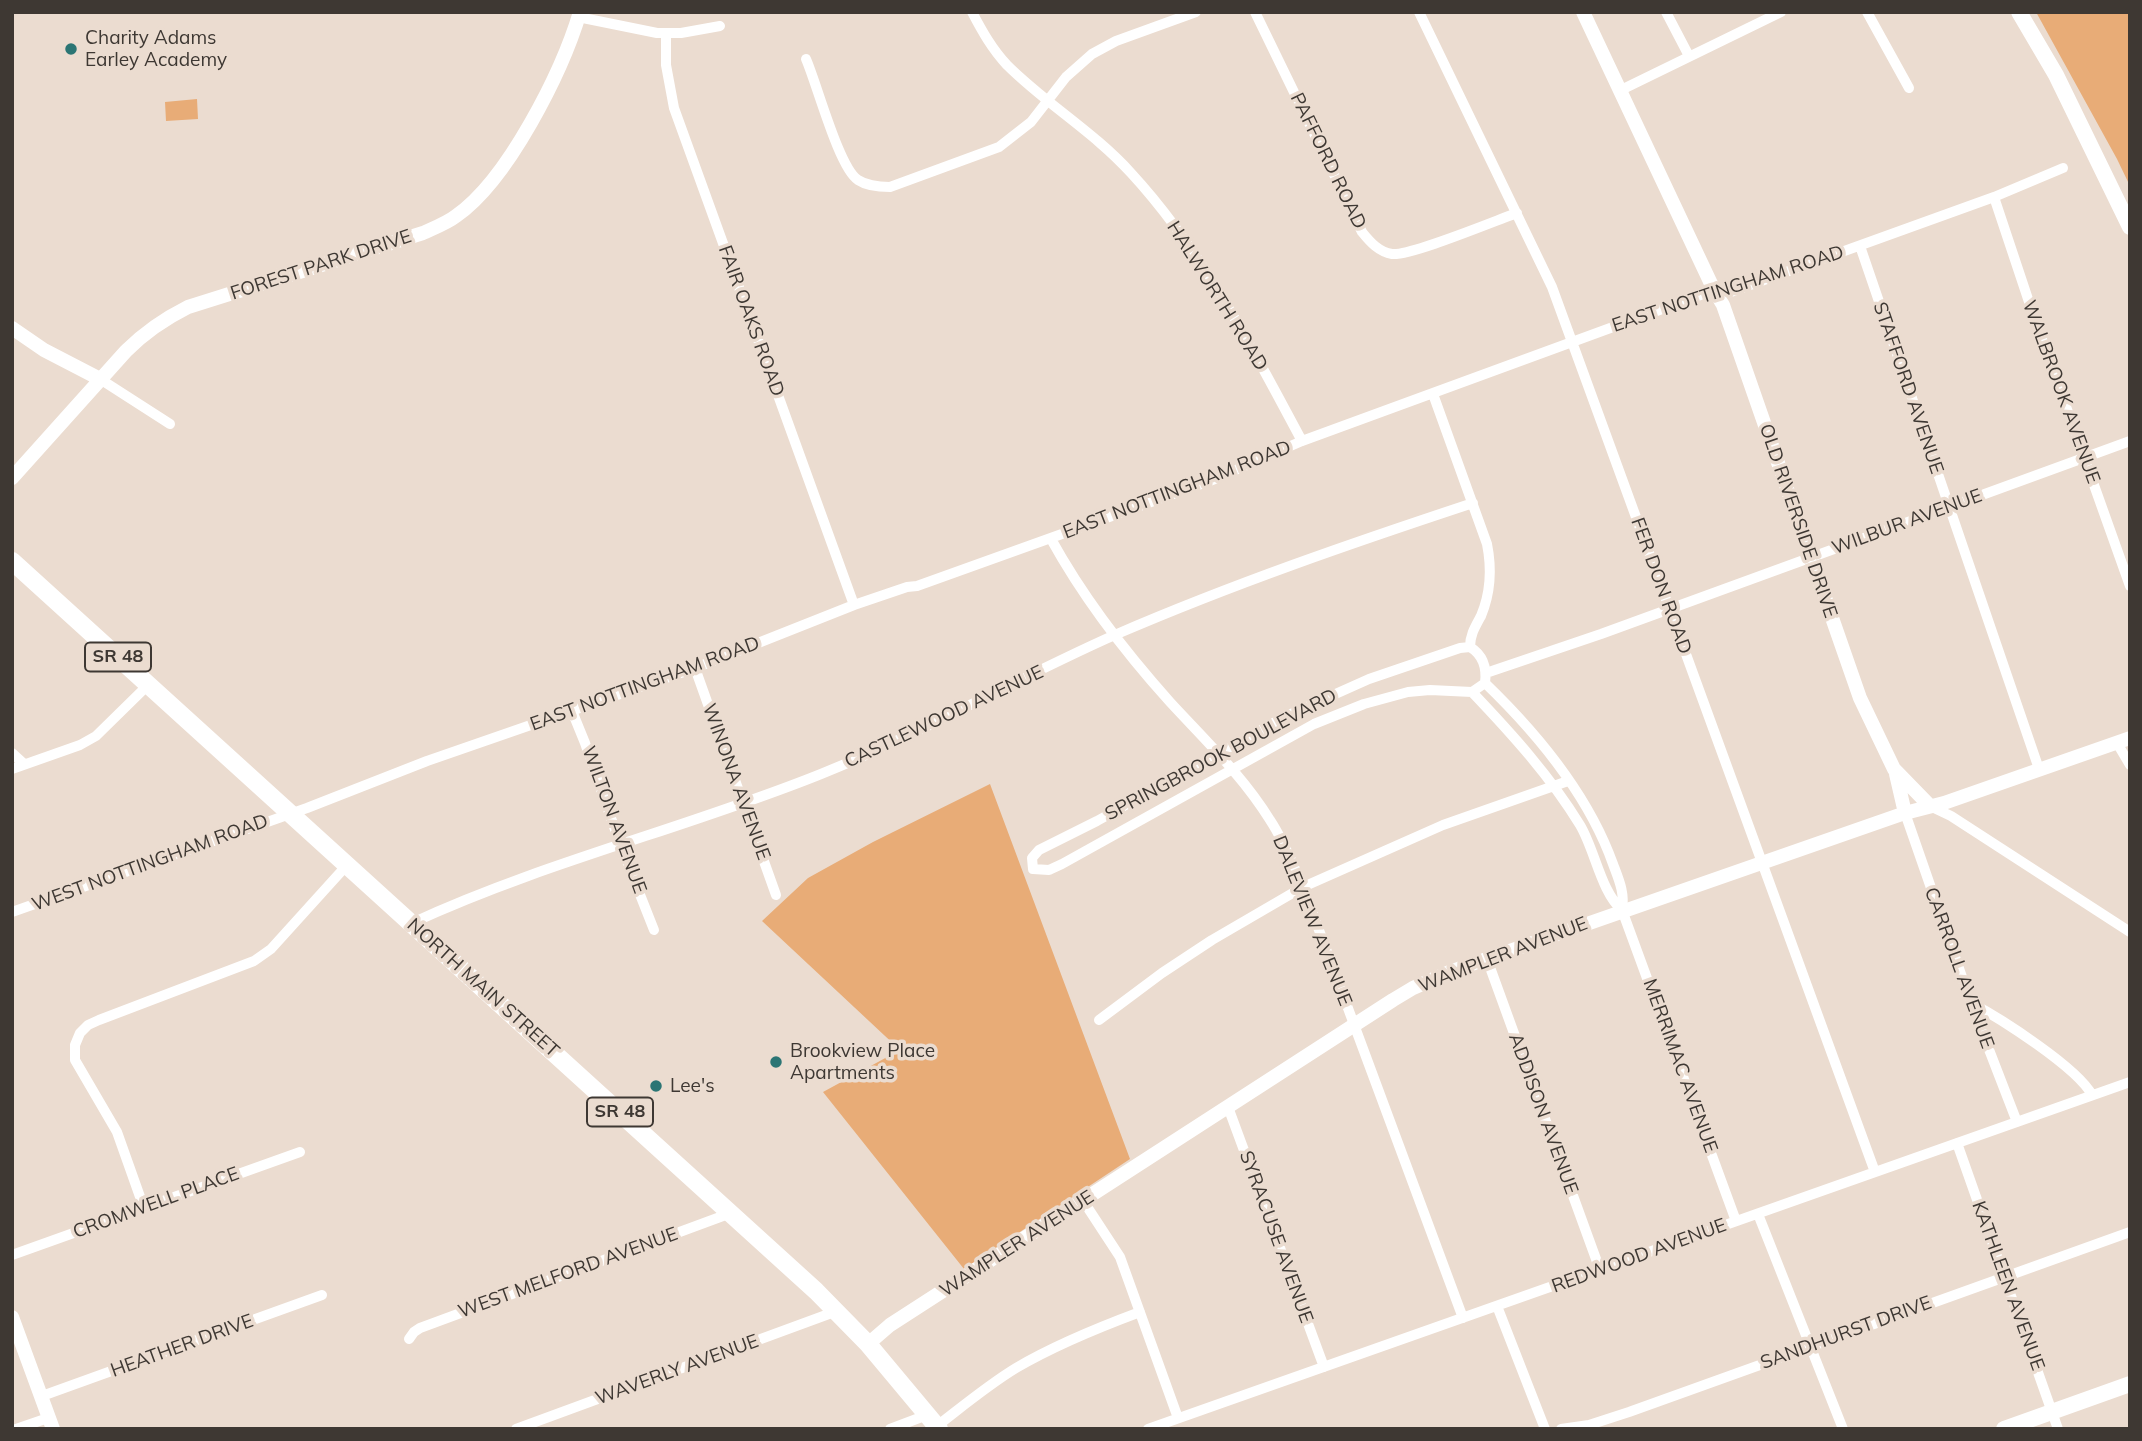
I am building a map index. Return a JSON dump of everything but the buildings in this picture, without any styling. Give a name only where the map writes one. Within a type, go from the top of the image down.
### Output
[{"type":"main road","points":[[2020,12],[2078,118],[2130,227]]},
{"type":"main road","name":"NORTH MAIN STREET","points":[[12,561],[837,1311],[934,1423]]},
{"type":"main road","points":[[2004,1429],[2130,1384]]},
{"type":"street","name":"HALWORTH ROAD","points":[[972,12],[993,49],[1007,65],[1128,170],[1185,239],[1302,441]]},
{"type":"street","points":[[806,59],[845,164],[852,175],[867,184],[880,187],[897,186],[999,146],[1023,130],[1075,68],[1102,48],[1196,12]]},
{"type":"street","name":"PAFFORD ROAD","points":[[1255,12],[1362,232],[1374,246],[1385,252],[1405,253],[1517,213]]},
{"type":"street","name":"FER DON ROAD","points":[[1419,12],[1552,287],[1875,1172]]},
{"type":"street","name":"OLD RIVERSIDE DRIVE","points":[[1583,12],[1723,305],[1860,698],[1894,769],[1930,806],[1951,816],[2130,932]]},
{"type":"street","points":[[1666,12],[1689,56]]},
{"type":"street","points":[[1621,90],[1781,12]]},
{"type":"street","points":[[1867,12],[1909,88]]},
{"type":"street","points":[[579,15],[645,32],[666,34],[720,26]]},
{"type":"street","name":"FOREST PARK DRIVE","points":[[12,478],[144,333],[188,307],[423,233],[456,216],[504,168],[559,67],[579,15]]},
{"type":"street","name":"FAIR OAKS ROAD","points":[[666,34],[666,65],[674,108],[853,605]]},
{"type":"street","name":"EAST NOTTINGHAM ROAD","points":[[289,813],[427,761],[695,668],[853,605],[917,586],[1215,479],[1302,441],[1714,290],[1728,293],[1994,197],[2063,168]]},
{"type":"street","name":"WALBROOK AVENUE","points":[[1994,197],[2130,586]]},
{"type":"street","name":"STAFFORD AVENUE","points":[[1860,246],[2039,769]]},
{"type":"street","points":[[12,328],[44,349],[100,379],[170,424]]},
{"type":"street","points":[[1433,394],[1487,544],[1491,575],[1489,592],[1470,637],[1470,647],[1479,653],[1486,678],[1472,692]]},
{"type":"street","name":"WILBUR AVENUE","points":[[1486,678],[1810,557],[2130,442]]},
{"type":"street","name":"CASTLEWOOD AVENUE","points":[[412,923],[447,907],[620,844],[743,804],[874,752],[1115,635],[1296,562],[1473,503]]},
{"type":"street","name":"DALEVIEW AVENUE","points":[[1051,539],[1115,635],[1168,700],[1231,769],[1272,823],[1303,887],[1463,1318]]},
{"type":"street","name":"SPRINGBROOK BOULEVARD","points":[[1470,647],[1460,648],[1346,689],[1284,717],[1131,803],[1039,850],[1032,858],[1033,869],[1049,870],[1062,864],[1314,724],[1364,704],[1408,692],[1472,692]]},
{"type":"street","name":"WINONA AVENUE","points":[[695,668],[776,895]]},
{"type":"street","name":"MERRIMAC AVENUE","points":[[1486,678],[1539,740],[1588,807],[1603,836],[1625,896],[1622,910]]},
{"type":"street","points":[[12,769],[80,745],[96,736],[148,685]]},
{"type":"street","name":"MERRIMAC AVENUE","points":[[1472,692],[1511,733],[1555,787],[1588,840],[1613,902],[1622,910],[1736,1221]]},
{"type":"street","name":"WILTON AVENUE","points":[[572,711],[654,930]]},
{"type":"street","points":[[2123,741],[2130,765]]},
{"type":"street","name":"WAMPLER AVENUE","points":[[868,1345],[890,1325],[1413,988],[1622,910],[2123,741]]},
{"type":"street","points":[[12,753],[24,764]]},
{"type":"street","points":[[1894,769],[1905,813]]},
{"type":"street","points":[[1099,1020],[1212,940],[1303,887],[1443,825],[1555,787],[1568,780]]},
{"type":"street","name":"WEST NOTTINGHAM ROAD","points":[[12,912],[289,813]]},
{"type":"street","name":"CARROLL AVENUE","points":[[1905,813],[1971,1003],[2017,1122]]},
{"type":"street","points":[[144,1208],[117,1132],[75,1060],[75,1045],[80,1033],[99,1020],[254,961],[271,949],[347,865]]},
{"type":"street","name":"ADDISON AVENUE","points":[[1486,959],[1600,1270]]},
{"type":"street","points":[[1971,1003],[1990,1013],[2080,1077],[2092,1095]]},
{"type":"street","name":"REDWOOD AVENUE","points":[[1148,1429],[2130,1082]]},
{"type":"street","name":"SYRACUSE AVENUE","points":[[1228,1107],[1325,1367]]},
{"type":"street","name":"KATHLEEN AVENUE","points":[[1957,1143],[2058,1429]]},
{"type":"street","name":"CROMWELL PLACE","points":[[12,1255],[299,1152]]},
{"type":"street","points":[[1084,1202],[1120,1256],[1178,1418]]},
{"type":"street","name":"WEST MELFORD AVENUE","points":[[409,1339],[421,1328],[731,1213]]},
{"type":"street","points":[[1758,1214],[1843,1429]]},
{"type":"street","name":"SANDHURST DRIVE","points":[[1561,1429],[1599,1422],[2130,1232]]},
{"type":"street","name":"HEATHER DRIVE","points":[[42,1396],[322,1295]]},
{"type":"street","points":[[1497,1306],[1545,1429]]},
{"type":"street","name":"WAVERLY AVENUE","points":[[516,1429],[837,1311]]},
{"type":"street","points":[[890,1429],[934,1423],[1032,1359],[1094,1329],[1140,1312]]},
{"type":"street","points":[[12,1317],[50,1423],[16,1429]]},
{"type":"shaded area","points":[[2036,12],[2130,12],[2130,186],[2117,159]]},
{"type":"shaded area","points":[[197,99],[198,119],[166,121],[165,102]]},
{"type":"shaded area","points":[[990,784],[1130,1159],[964,1269],[823,1092],[900,1050],[762,921],[808,878],[873,842]]},
{"type":"place","name":"Charity Adams Earley Academy","points":[[71,49]]},
{"type":"place","name":"Brookview Place Apartments","points":[[776,1062]]},
{"type":"place","name":"Lee's","points":[[656,1086]]}]
